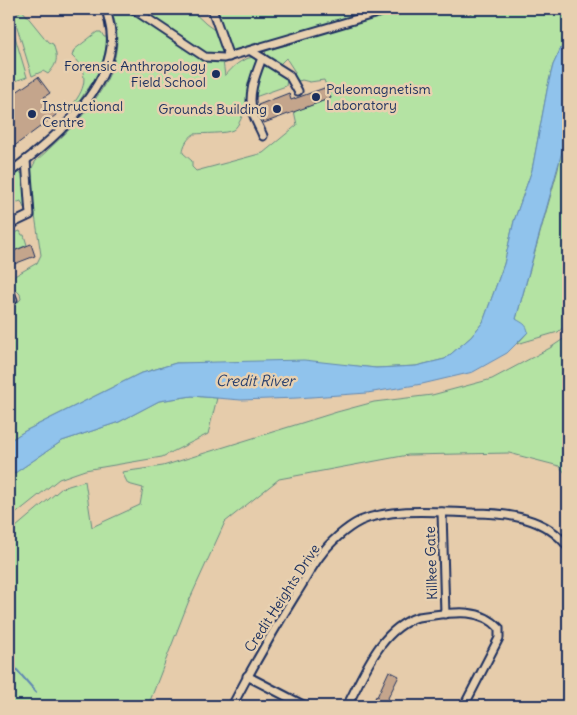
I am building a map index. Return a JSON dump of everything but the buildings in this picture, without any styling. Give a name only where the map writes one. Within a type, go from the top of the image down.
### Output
[{"type":"street","points":[[9,173],[44,146],[71,118],[101,78],[107,64],[111,46],[111,33],[106,9]]},
{"type":"street","points":[[134,9],[205,57],[224,58],[391,9]]},
{"type":"street","points":[[212,9],[216,14],[229,57]]},
{"type":"street","points":[[252,51],[289,75],[298,91]]},
{"type":"street","points":[[262,58],[253,85],[252,112],[263,136]]},
{"type":"street","points":[[9,224],[30,215],[26,160]]},
{"type":"street","points":[[9,290],[13,300]]},
{"type":"street","name":"Killkee Gate","points":[[442,512],[445,614]]},
{"type":"street","name":"Credit Heights Drive","points":[[232,706],[247,676],[321,555],[343,533],[360,522],[380,515],[399,513],[504,513],[540,524],[563,540],[568,547]]},
{"type":"street","points":[[347,706],[368,665],[389,636],[411,620],[445,614],[471,613],[484,616],[499,628],[499,638],[464,706]]},
{"type":"street","points":[[247,676],[305,706]]},
{"type":"street","points":[[565,706],[568,696]]},
{"type":"green space","points":[[111,9],[190,9],[220,34],[224,54],[215,54],[205,58],[223,61],[225,76],[234,66],[244,60],[253,57],[257,60],[249,98],[237,126],[233,130],[225,132],[194,134],[186,142],[183,153],[192,161],[192,167],[196,171],[263,153],[297,125],[293,106],[304,108],[331,98],[324,80],[299,81],[294,76],[295,72],[286,58],[279,65],[265,55],[266,50],[290,44],[303,37],[284,37],[234,51],[228,48],[215,9],[376,9],[362,12],[367,14],[392,11],[394,16],[416,9],[464,9],[468,15],[478,9],[568,9],[568,45],[561,48],[553,65],[532,170],[514,221],[504,264],[483,322],[471,337],[445,359],[416,366],[376,368],[345,365],[176,363],[139,374],[25,431],[9,441],[9,310],[21,299],[20,294],[12,286],[11,278],[37,263],[41,255],[30,182],[31,170],[35,162],[77,122],[101,90],[110,73],[115,55],[117,35]]},
{"type":"green space","points":[[22,10],[48,42],[53,44],[56,60],[54,67],[48,74],[43,71],[32,76],[14,17]]},
{"type":"green space","points":[[9,17],[27,77],[9,83]]},
{"type":"green space","points":[[97,32],[101,32],[104,37],[107,37],[103,60],[93,81],[78,103],[71,109],[84,82],[82,69],[72,56],[74,50]]},
{"type":"green space","points":[[265,66],[275,70],[287,79],[286,86],[255,97],[258,76]]},
{"type":"green space","points":[[568,118],[568,323],[558,332],[517,344],[528,332],[516,319],[558,169]]},
{"type":"green space","points":[[19,172],[23,174],[26,207],[24,208],[21,201],[9,205],[9,179]]},
{"type":"green space","points":[[20,231],[24,235],[27,245],[9,253],[9,235]]},
{"type":"green space","points":[[568,336],[568,476],[559,466],[509,453],[408,455],[279,479],[225,522],[188,603],[148,706],[9,706],[9,533],[62,488],[85,481],[92,527],[140,505],[143,488],[128,484],[122,472],[163,466],[374,402],[432,395],[492,379],[550,348]]},
{"type":"green space","points":[[192,396],[217,398],[208,434],[162,457],[85,470],[59,479],[9,519],[9,477],[62,441],[119,422],[159,401]]},
{"type":"water","name":"Credit River","points":[[568,45],[568,118],[563,148],[516,319],[525,325],[528,332],[507,353],[473,372],[422,384],[367,393],[241,400],[192,396],[159,401],[119,422],[62,441],[9,477],[9,441],[25,431],[139,374],[176,363],[304,360],[376,368],[416,366],[445,359],[471,337],[483,322],[504,264],[514,221],[532,170],[553,65],[561,48]]},
{"type":"waterway","points":[[567,9],[567,46]]},
{"type":"waterway","points":[[10,662],[36,692]]},
{"type":"place","name":"Forensic Anthropology Field School","points":[[216,74]]},
{"type":"place","name":"Paleomagnetism Laboratory","points":[[316,97]]},
{"type":"place","name":"Grounds Building","points":[[277,109]]},
{"type":"place","name":"Instructional Centre","points":[[32,114]]}]
